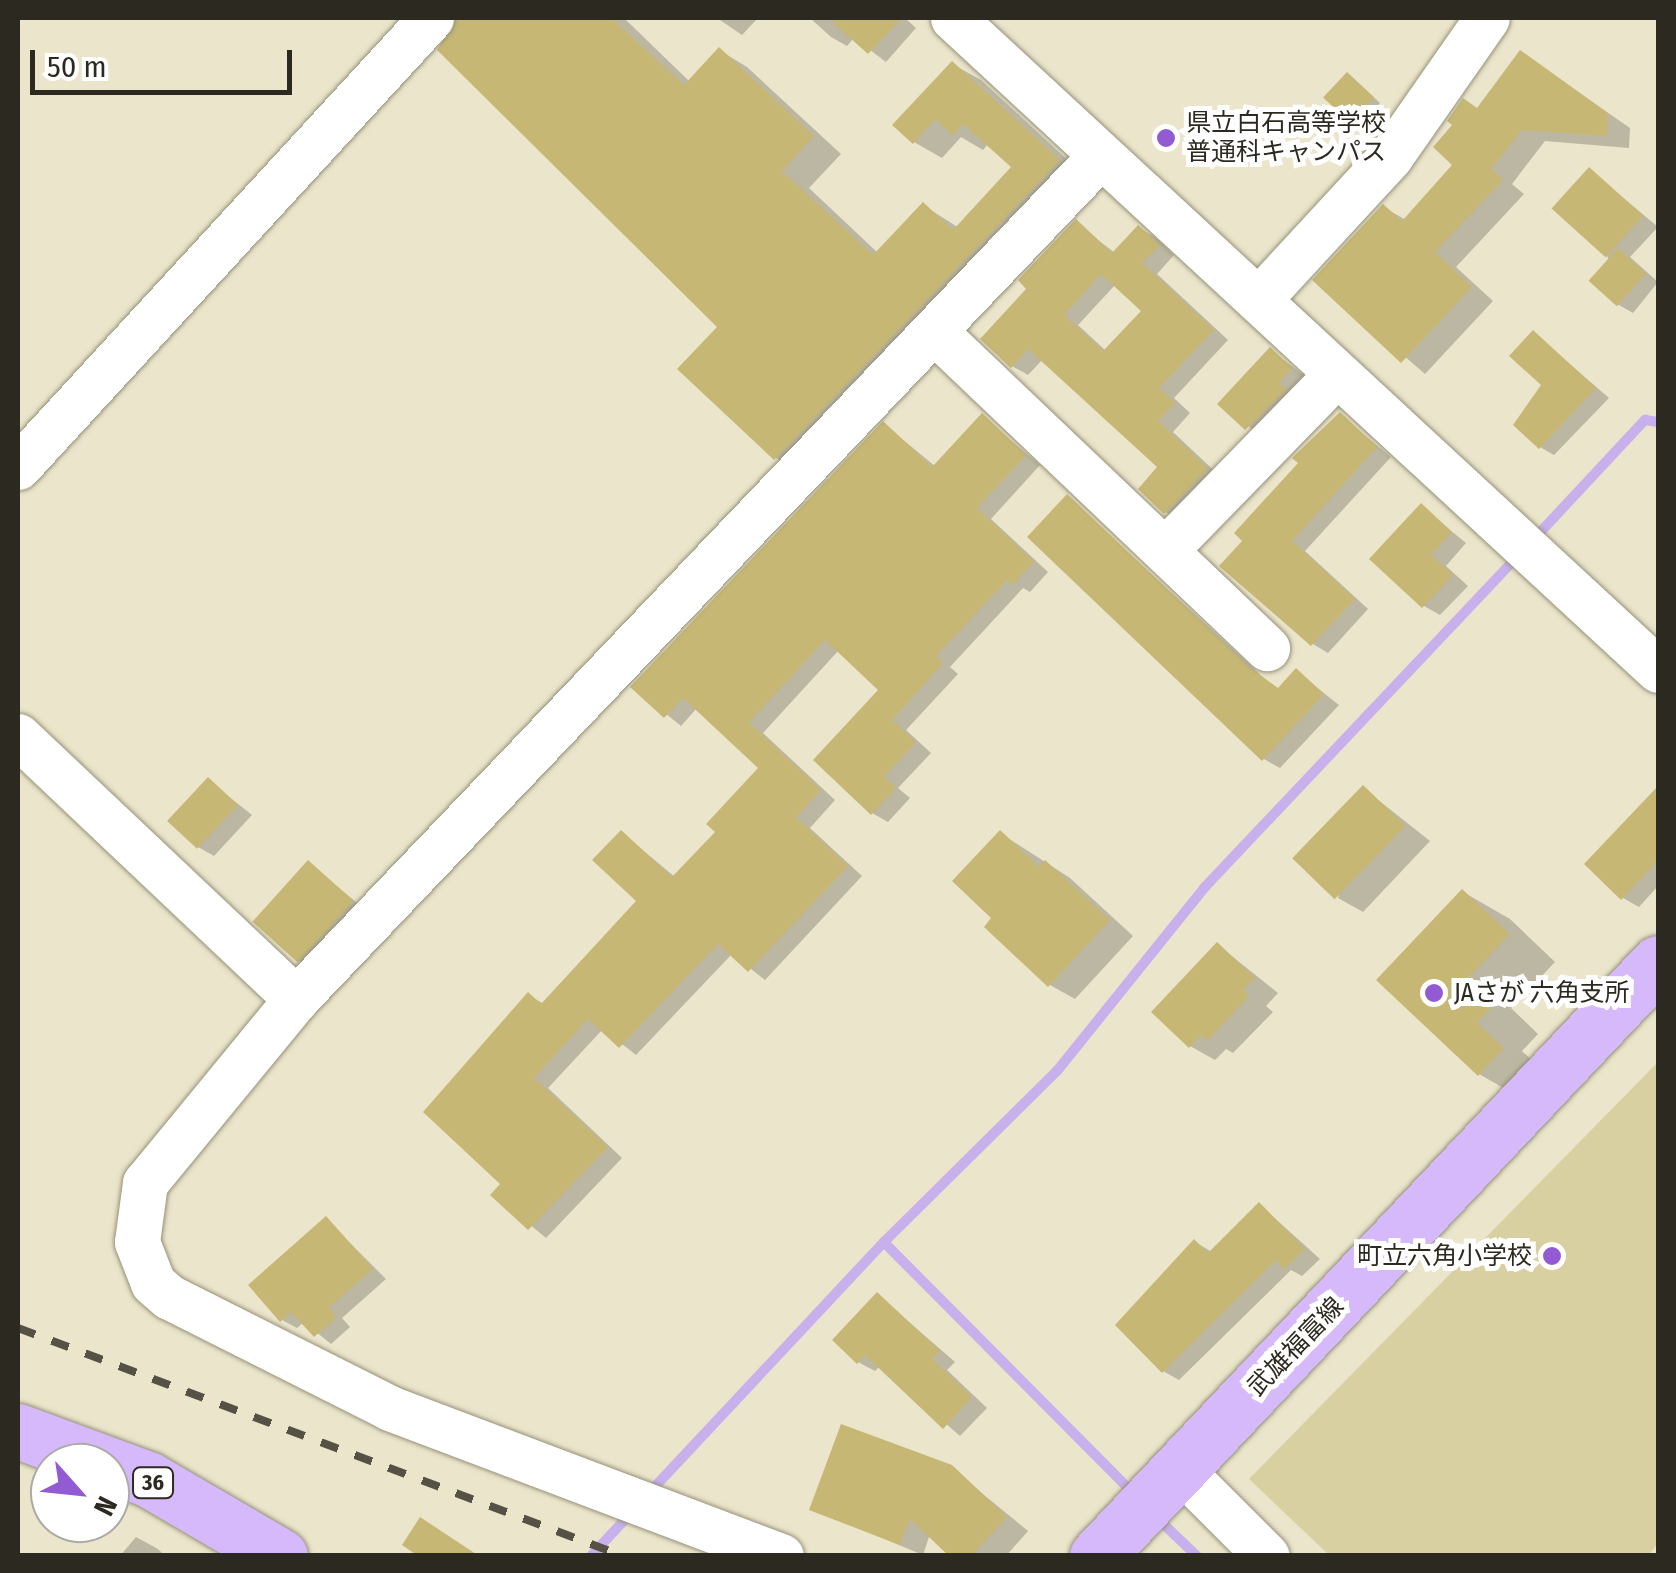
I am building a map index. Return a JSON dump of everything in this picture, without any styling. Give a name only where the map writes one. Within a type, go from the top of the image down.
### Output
[{"type":"main road","name":"武雄福富線","points":[[1141,1509],[1658,963]]},
{"type":"main road","name":"36","points":[[18,1432],[148,1479],[280,1556]]},
{"type":"street","points":[[18,468],[431,18]]},
{"type":"street","points":[[953,18],[1658,670]]},
{"type":"street","points":[[1258,300],[1390,157],[1487,18]]},
{"type":"street","points":[[781,1556],[680,1522],[390,1408],[169,1297],[153,1283],[137,1242],[145,1183],[296,998],[1101,155]]},
{"type":"street","points":[[934,331],[1267,648]]},
{"type":"street","points":[[1166,549],[1337,374]]},
{"type":"street","points":[[18,736],[296,998]]},
{"type":"street","points":[[1141,1509],[1267,1556]]},
{"type":"shaded area","name":"町立六角小学校","points":[[1658,1062],[1658,1543],[1648,1556],[1329,1555],[1249,1479]]},
{"type":"building","points":[[456,18],[611,18],[684,85],[719,47],[814,136],[782,171],[873,255],[923,202],[953,230],[1011,167],[963,124],[953,135],[935,119],[913,144],[892,125],[952,61],[1060,160],[774,460],[677,369],[717,327],[437,50]]},
{"type":"building","points":[[828,18],[902,18],[868,54]]},
{"type":"building","points":[[1520,50],[1608,113],[1607,136],[1522,130],[1491,169],[1503,180],[1435,252],[1472,287],[1401,363],[1312,280],[1383,204],[1402,221],[1452,165],[1433,147],[1452,125],[1447,121],[1463,98],[1477,108]]},
{"type":"building","points":[[1347,72],[1374,97],[1350,123],[1323,98]]},
{"type":"building","points":[[1589,167],[1643,216],[1606,257],[1552,209]]},
{"type":"building","points":[[1076,219],[1112,253],[1138,225],[1160,245],[1142,263],[1214,330],[1159,388],[1175,403],[1158,421],[1208,468],[1164,514],[1138,489],[1157,467],[1028,349],[1011,368],[980,339],[1026,289],[1018,280]],"holes":[[[1101,274],[1141,311],[1103,351],[1064,315]]]},
{"type":"building","points":[[1618,248],[1646,273],[1617,306],[1589,281]]},
{"type":"building","points":[[1533,330],[1596,388],[1539,449],[1513,425],[1541,385],[1509,356]]},
{"type":"building","points":[[1270,347],[1292,368],[1279,382],[1286,389],[1245,430],[1217,404]]},
{"type":"building","points":[[1340,412],[1377,447],[1292,541],[1355,599],[1311,646],[1219,566],[1242,541],[1234,533],[1298,463],[1292,458]]},
{"type":"building","points":[[982,413],[1026,455],[977,508],[1034,562],[1012,585],[1007,580],[936,656],[943,663],[892,720],[916,742],[884,777],[896,788],[871,815],[813,760],[878,690],[825,640],[749,722],[821,790],[796,817],[848,866],[748,972],[718,944],[619,1048],[588,1019],[534,1078],[608,1147],[528,1230],[490,1195],[500,1184],[423,1112],[528,992],[541,1004],[636,901],[592,860],[621,830],[672,877],[715,832],[706,824],[758,768],[683,698],[664,718],[630,687],[883,421],[932,467]]},
{"type":"building","points":[[1067,494],[1249,667],[1278,688],[1296,668],[1324,694],[1262,761],[1027,537]]},
{"type":"building","points":[[1421,503],[1452,532],[1431,555],[1453,575],[1422,608],[1369,559]]},
{"type":"building","points":[[208,777],[238,805],[197,849],[167,821]]},
{"type":"building","points":[[1363,785],[1405,826],[1335,899],[1292,858]]},
{"type":"building","points":[[1658,786],[1658,860],[1621,900],[1584,864]]},
{"type":"building","points":[[1000,830],[1039,867],[1045,860],[1110,920],[1048,987],[984,927],[991,918],[952,881]]},
{"type":"building","points":[[308,860],[353,901],[298,962],[252,922]]},
{"type":"building","name":"JAさが 六角支所","points":[[1462,889],[1510,934],[1466,980],[1493,1006],[1477,1023],[1504,1048],[1478,1076],[1376,980]]},
{"type":"building","points":[[1217,942],[1255,978],[1243,990],[1249,996],[1207,1041],[1201,1035],[1189,1048],[1151,1012]]},
{"type":"building","points":[[1259,1202],[1305,1249],[1284,1269],[1276,1260],[1162,1373],[1115,1325],[1194,1239],[1208,1253]]},
{"type":"building","points":[[326,1216],[373,1269],[328,1308],[337,1317],[314,1337],[291,1312],[280,1322],[248,1285]]},
{"type":"building","points":[[877,1292],[940,1351],[932,1359],[972,1397],[943,1429],[865,1355],[857,1364],[832,1340]]},
{"type":"building","points":[[841,1424],[952,1465],[1007,1517],[971,1556],[949,1556],[910,1519],[900,1545],[809,1510]]},
{"type":"building","points":[[420,1517],[479,1556],[418,1556],[402,1545]]},
{"type":"waterway","points":[[1532,541],[1645,420],[1658,422]]},
{"type":"waterway","points":[[1134,1494],[884,1242],[1057,1071],[1204,888],[1517,557]]},
{"type":"waterway","points":[[649,1493],[884,1242]]},
{"type":"waterway","points":[[591,1556],[631,1513]]},
{"type":"waterway","points":[[1156,1517],[1197,1556]]},
{"type":"railway","points":[[18,1328],[623,1556]]},
{"type":"place","name":"県立白石高等学校 普通科キャンパス","points":[[1166,138]]},
{"type":"place","name":"JAさが 六角支所","points":[[1434,993]]},
{"type":"place","name":"町立六角小学校","points":[[1552,1256]]}]
